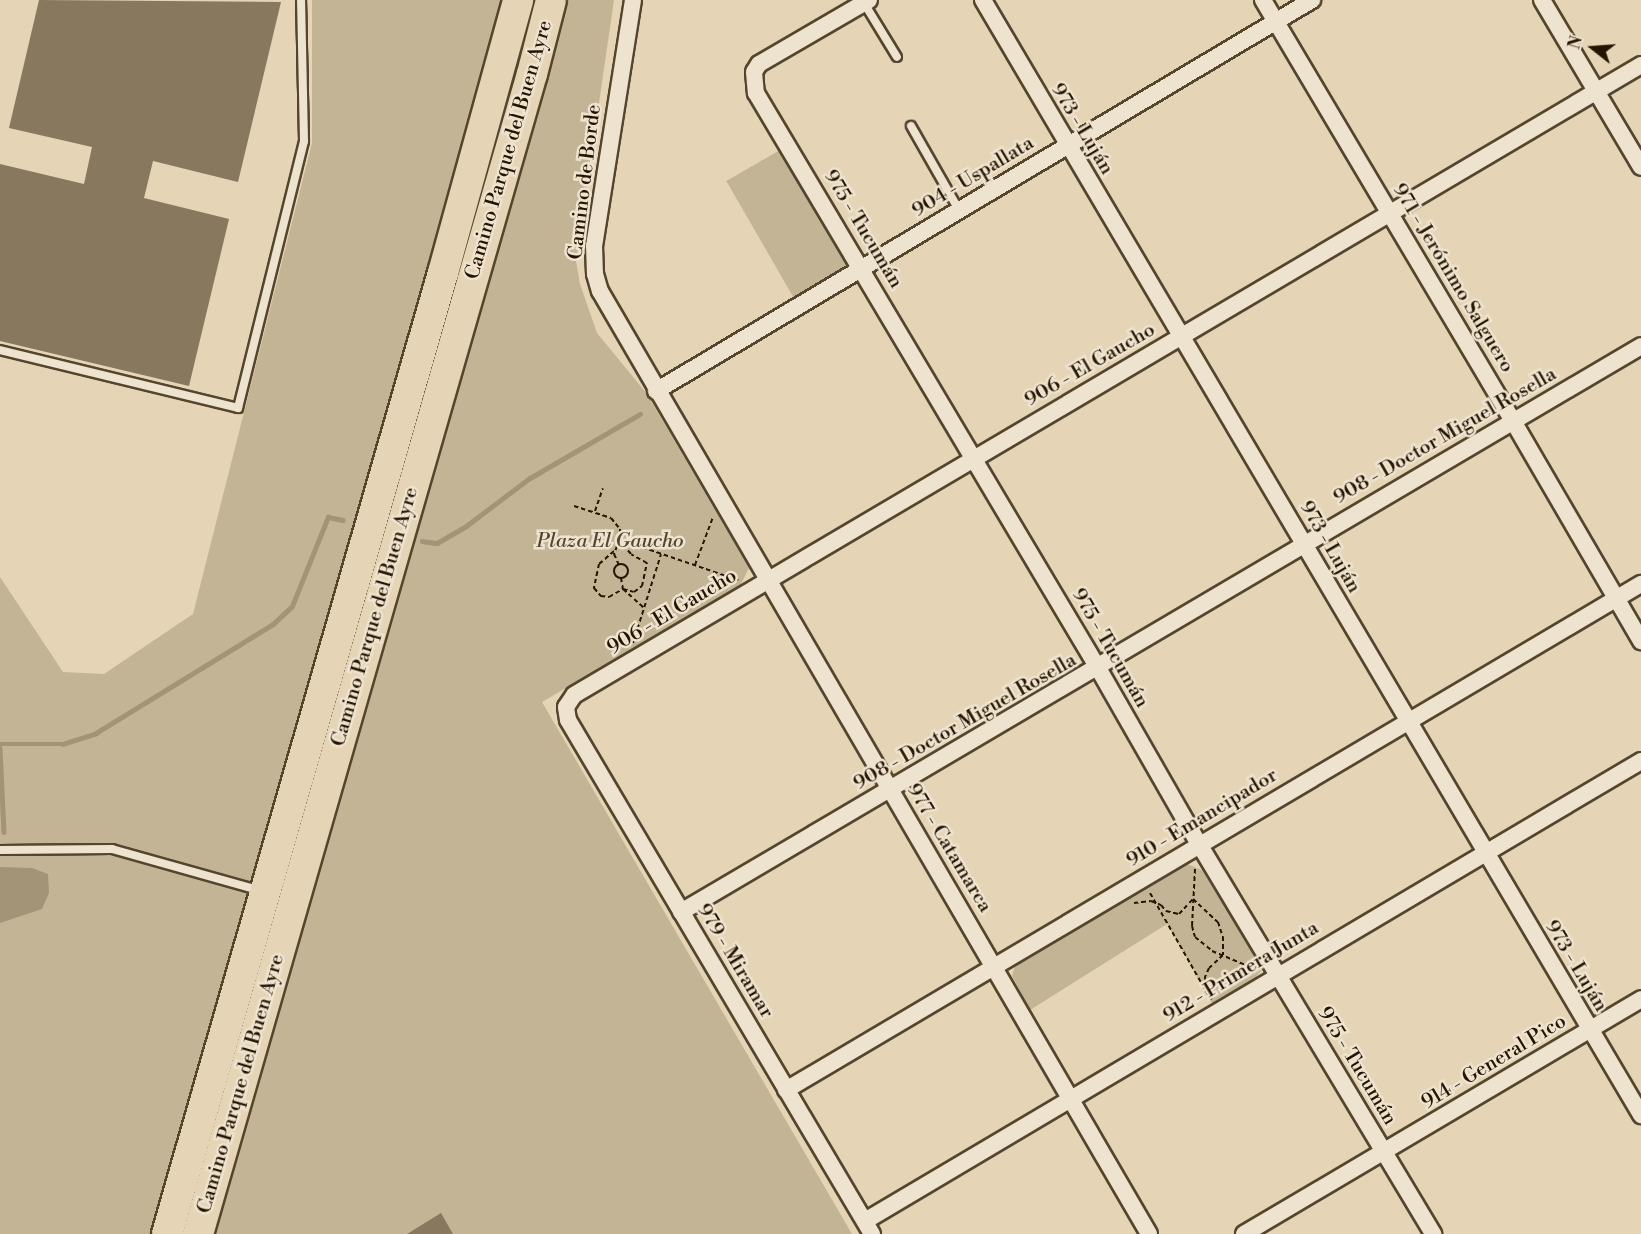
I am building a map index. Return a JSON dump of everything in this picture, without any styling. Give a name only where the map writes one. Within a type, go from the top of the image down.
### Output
[{"type":"highway","name":"Camino Parque del Buen Ayre","points":[[167,1234],[443,273],[518,0]]},
{"type":"highway","name":"Camino Parque del Buen Ayre","points":[[198,1234],[532,74],[551,0]]},
{"type":"street","name":"Camino de Borde","points":[[633,0],[593,258],[595,274],[605,303],[656,392]]},
{"type":"street","name":"973 - Luján","points":[[982,0],[1304,543],[1484,853],[1641,1115]]},
{"type":"street","name":"971 - Jerónimo Salguero","points":[[1263,0],[1513,421],[1641,642]]},
{"type":"street","name":"904 - Uspallata","points":[[656,392],[1067,144],[1312,0]]},
{"type":"street","points":[[1542,0],[1641,166]]},
{"type":"street","name":"975 - Tucumán","points":[[866,1],[759,64],[754,72],[753,82],[756,93],[1098,668],[1199,844],[1269,973],[1385,1152],[1433,1234]]},
{"type":"street","name":"906 - El Gaucho","points":[[566,707],[574,695],[768,579],[1641,65]]},
{"type":"street","name":"908 - Doctor Miguel Rosella","points":[[681,912],[1641,346]]},
{"type":"street","name":"977 - Catamarca","points":[[656,392],[995,966],[1149,1234]]},
{"type":"street","name":"910 - Emancipador","points":[[786,1090],[1641,584]]},
{"type":"street","name":"979 - Miramar","points":[[566,707],[568,720],[868,1227]]},
{"type":"street","name":"912 - Primera Junta","points":[[868,1227],[1269,973],[1484,853],[1641,761]]},
{"type":"street","name":"914 - General Pico","points":[[1244,1234],[1641,999]]},
{"type":"lane","points":[[0,350],[238,408],[304,141],[301,0]]},
{"type":"lane","points":[[866,1],[897,57]]},
{"type":"lane","points":[[911,126],[959,210]]},
{"type":"lane","points":[[0,850],[112,849],[264,892]]},
{"type":"path","points":[[595,511],[603,488]]},
{"type":"path","points":[[574,506],[595,511],[617,522],[621,540],[614,551],[600,561],[594,588],[598,594],[605,597],[623,589],[634,592],[640,589],[642,576],[648,567],[645,560],[631,554],[624,546],[618,545]]},
{"type":"path","points":[[695,565],[714,513]]},
{"type":"path","points":[[621,540],[746,582]]},
{"type":"path","points":[[614,551],[619,565],[627,569],[626,575],[621,578]]},
{"type":"path","points":[[630,652],[661,554]]},
{"type":"path","points":[[619,565],[615,573],[621,578],[623,589],[644,608]]},
{"type":"path","points":[[1195,866],[1193,899],[1195,937],[1201,945],[1269,973]]},
{"type":"path","points":[[1147,888],[1213,1002],[1206,989],[1205,977],[1209,968],[1223,955],[1223,937],[1218,922],[1193,899]]},
{"type":"path","points":[[1133,903],[1156,903],[1166,911],[1179,914],[1193,899]]},
{"type":"green space","name":"Plaza El Gaucho","points":[[312,0],[614,0],[576,261],[580,284],[597,333],[647,394],[749,568],[739,588],[542,702],[852,1234],[0,1234],[0,577],[63,672],[104,674],[193,614],[312,143]]},
{"type":"green space","points":[[780,150],[848,269],[795,300],[726,181]]},
{"type":"green space","points":[[1187,864],[1202,870],[1258,960],[1261,971],[1256,977],[1212,1003],[1167,924],[1030,1010],[1012,976],[1015,966]]},
{"type":"shaded area","points":[[0,867],[32,868],[48,874],[49,893],[42,909],[0,923]]},
{"type":"building","points":[[39,0],[281,2],[238,182],[153,161],[144,198],[229,219],[189,386],[0,341],[0,164],[84,184],[92,147],[9,128]]},
{"type":"building","points":[[441,1213],[453,1234],[407,1234]]},
{"type":"waterway","points":[[422,541],[437,543],[466,526],[530,478],[640,414]]},
{"type":"waterway","points":[[0,744],[63,744],[96,733],[273,624],[292,606],[328,517],[343,520]]},
{"type":"waterway","points":[[0,748],[4,832]]}]
